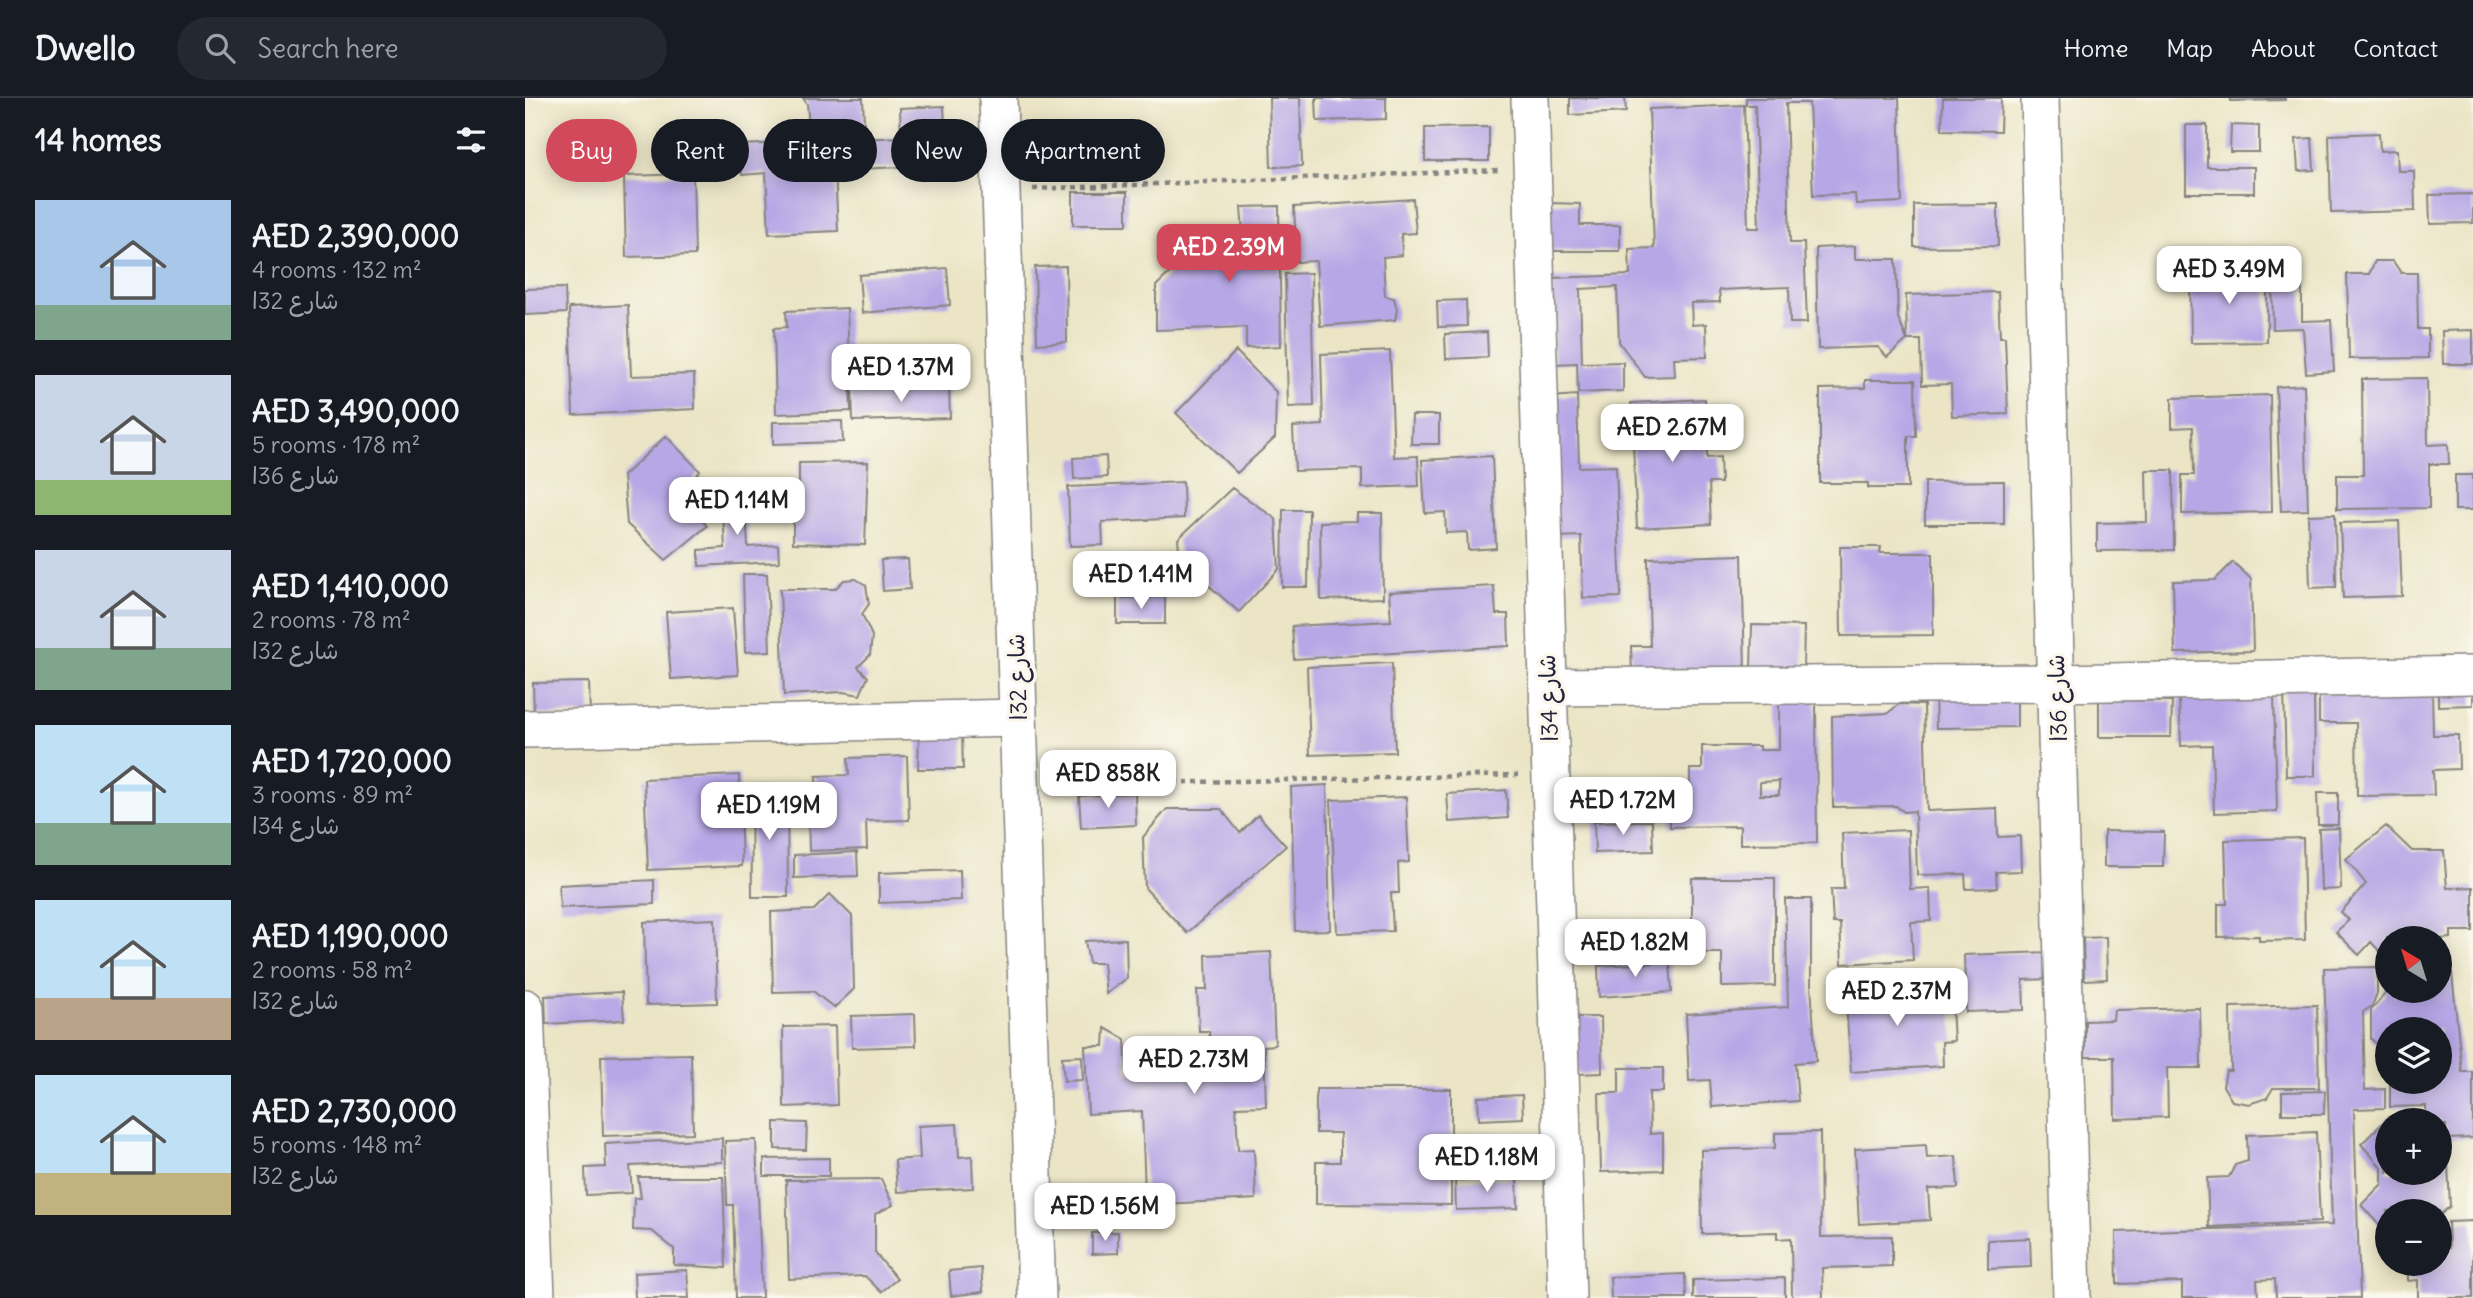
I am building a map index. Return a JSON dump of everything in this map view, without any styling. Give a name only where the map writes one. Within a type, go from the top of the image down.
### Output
[{"type":"street","name":"شارع 32ا","points":[[998,98],[1037,1298]]},
{"type":"street","name":"شارع 34ا","points":[[1530,98],[1567,1298]]},
{"type":"street","name":"شارع 36ا","points":[[2040,98],[2073,1298]]},
{"type":"street","points":[[1548,687],[2473,676]]},
{"type":"street","points":[[525,729],[1018,718]]},
{"type":"street","points":[[525,1008],[536,1298]]},
{"type":"path","points":[[1001,191],[1532,169]]},
{"type":"path","points":[[1020,786],[1550,775]]},
{"type":"building","points":[[803,98],[863,98],[864,119],[808,119],[807,104]]},
{"type":"building","points":[[1269,98],[1300,98],[1302,166],[1271,167]]},
{"type":"building","points":[[1316,98],[1386,98],[1386,119],[1317,121]]},
{"type":"building","points":[[1570,98],[1625,98],[1626,112],[1570,115]]},
{"type":"building","points":[[1746,98],[1899,98],[1902,202],[1856,204],[1855,194],[1813,195],[1809,103],[1786,103],[1790,243],[1804,243],[1807,323],[1790,323],[1789,287],[1719,290],[1720,302],[1691,303],[1692,325],[1706,324],[1707,357],[1674,358],[1675,376],[1645,377],[1619,342],[1617,287],[1580,289],[1582,363],[1623,362],[1623,391],[1578,393],[1577,363],[1554,364],[1552,278],[1630,275],[1629,249],[1654,248],[1649,109],[1744,105],[1748,228],[1759,228],[1755,105],[1746,105]]},
{"type":"building","points":[[1943,98],[2001,98],[2000,131],[1942,130]]},
{"type":"building","points":[[2231,98],[2285,98],[2285,100],[2231,101]]},
{"type":"building","points":[[944,106],[945,119],[900,119],[900,108]]},
{"type":"building","points":[[2186,125],[2207,125],[2207,167],[2254,167],[2254,193],[2186,193]]},
{"type":"building","points":[[2231,125],[2259,126],[2259,152],[2230,152]]},
{"type":"building","points":[[1489,127],[1489,161],[1425,161],[1425,128]]},
{"type":"building","points":[[2379,133],[2380,151],[2397,150],[2398,171],[2414,171],[2415,211],[2331,213],[2329,135]]},
{"type":"building","points":[[877,138],[891,138],[891,168],[877,168]]},
{"type":"building","points":[[2312,138],[2314,170],[2298,171],[2296,139]]},
{"type":"building","points":[[763,144],[763,173],[749,174],[749,145]]},
{"type":"building","points":[[651,175],[651,182],[693,182],[695,255],[626,257],[624,182],[637,182],[637,176]]},
{"type":"building","points":[[766,182],[836,182],[838,231],[769,234]]},
{"type":"building","points":[[1073,192],[1127,192],[1127,225],[1073,225]]},
{"type":"building","points":[[2473,194],[2473,223],[2430,224],[2429,195]]},
{"type":"building","points":[[1413,199],[1416,233],[1401,234],[1402,255],[1383,257],[1385,296],[1394,298],[1397,310],[1395,320],[1320,326],[1316,261],[1297,262],[1294,207]]},
{"type":"building","points":[[1551,203],[1580,204],[1580,225],[1620,225],[1620,251],[1550,251]]},
{"type":"building","points":[[1998,204],[1998,246],[1914,247],[1914,205]]},
{"type":"building","points":[[1279,206],[1281,346],[1246,348],[1246,327],[1156,330],[1156,286],[1200,244],[1244,246],[1241,207]]},
{"type":"building","points":[[1855,246],[1855,259],[1896,259],[1898,318],[1907,340],[1887,357],[1878,347],[1818,349],[1816,248]]},
{"type":"building","points":[[2375,261],[2393,261],[2401,273],[2417,273],[2418,329],[2428,329],[2428,358],[2349,359],[2347,274],[2369,274]]},
{"type":"building","points":[[1066,266],[1067,342],[1037,344],[1035,267]]},
{"type":"building","points":[[947,268],[950,305],[862,313],[859,275]]},
{"type":"building","points":[[2267,269],[2267,342],[2191,343],[2190,271]]},
{"type":"building","points":[[2302,272],[2302,321],[2331,320],[2334,371],[2306,373],[2303,328],[2273,329],[2272,273]]},
{"type":"building","points":[[1311,273],[1314,406],[1288,407],[1285,274]]},
{"type":"building","points":[[565,288],[566,313],[525,315],[525,289]]},
{"type":"building","points":[[1998,292],[2000,337],[2005,337],[2008,414],[1952,416],[1951,384],[1922,385],[1921,340],[1907,340],[1906,295]]},
{"type":"building","points":[[1466,300],[1467,326],[1438,327],[1437,301]]},
{"type":"building","points":[[628,305],[631,376],[694,374],[695,409],[573,415],[569,308]]},
{"type":"building","points":[[847,308],[851,411],[776,414],[774,328],[787,327],[786,311]]},
{"type":"building","points":[[2473,330],[2473,364],[2443,364],[2442,331]]},
{"type":"building","points":[[1487,332],[1488,357],[1446,359],[1445,334]]},
{"type":"building","points":[[1236,351],[1276,392],[1275,438],[1237,473],[1176,413]]},
{"type":"building","points":[[1390,351],[1394,457],[1418,456],[1419,486],[1362,488],[1362,469],[1295,471],[1293,427],[1323,425],[1321,354]]},
{"type":"building","points":[[2427,378],[2428,445],[2448,444],[2449,464],[2429,464],[2429,508],[2337,509],[2337,475],[2363,475],[2362,379]]},
{"type":"building","points":[[1865,380],[1915,380],[1916,436],[1908,436],[1908,488],[1868,488],[1868,483],[1820,483],[1820,389],[1865,388]]},
{"type":"building","points":[[2304,385],[2308,510],[2281,511],[2276,387]]},
{"type":"building","points":[[949,386],[950,418],[853,421],[852,389]]},
{"type":"building","points":[[1577,395],[1579,467],[1616,466],[1621,597],[1583,598],[1581,536],[1556,537],[1552,397]]},
{"type":"building","points":[[2270,395],[2272,512],[2182,514],[2182,475],[2194,475],[2193,427],[2172,428],[2172,398]]},
{"type":"building","points":[[1705,399],[1707,458],[1720,457],[1721,483],[1709,483],[1711,524],[1637,528],[1631,403]]},
{"type":"building","points":[[1412,415],[1439,415],[1439,444],[1411,444]]},
{"type":"building","points":[[842,421],[843,442],[773,444],[773,422]]},
{"type":"building","points":[[666,436],[700,471],[682,495],[707,526],[666,560],[627,524],[623,476]]},
{"type":"building","points":[[1106,456],[1107,477],[1074,479],[1073,458]]},
{"type":"building","points":[[1492,456],[1496,548],[1468,550],[1467,532],[1446,533],[1445,512],[1425,513],[1422,460]]},
{"type":"building","points":[[868,462],[865,545],[793,543],[793,516],[784,505],[785,496],[799,484],[799,463]]},
{"type":"building","points":[[2146,470],[2173,470],[2174,550],[2097,551],[2097,523],[2147,522]]},
{"type":"building","points":[[2455,475],[2473,475],[2473,510],[2455,510]]},
{"type":"building","points":[[2004,481],[2004,524],[1925,524],[1925,482]]},
{"type":"building","points":[[1183,482],[1184,518],[1102,522],[1103,545],[1070,546],[1068,487]]},
{"type":"building","points":[[1232,488],[1276,519],[1279,569],[1239,612],[1180,560],[1178,539]]},
{"type":"building","points":[[745,490],[748,547],[778,545],[779,562],[699,566],[699,550],[725,548],[722,491]]},
{"type":"building","points":[[1283,510],[1309,510],[1308,587],[1282,587]]},
{"type":"building","points":[[1357,513],[1382,513],[1383,598],[1321,600],[1320,522],[1357,521]]},
{"type":"building","points":[[2335,514],[2336,587],[2310,588],[2308,515]]},
{"type":"building","points":[[2399,521],[2402,596],[2343,598],[2340,523]]},
{"type":"building","points":[[1840,547],[1881,547],[1880,553],[1933,553],[1933,635],[1841,636]]},
{"type":"building","points":[[1742,555],[1745,670],[1632,673],[1631,646],[1650,646],[1648,558]]},
{"type":"building","points":[[908,559],[910,589],[883,591],[881,560]]},
{"type":"building","points":[[2233,562],[2251,579],[2253,651],[2175,653],[2173,581],[2215,580]]},
{"type":"building","points":[[743,574],[767,574],[770,651],[745,652]]},
{"type":"building","points":[[856,579],[866,585],[869,604],[862,614],[872,636],[870,655],[858,667],[868,677],[860,695],[843,692],[784,695],[780,589],[835,589],[844,580]]},
{"type":"building","points":[[1494,586],[1496,614],[1508,614],[1509,646],[1294,659],[1292,626],[1391,621],[1389,592]]},
{"type":"building","points":[[1165,597],[1165,624],[1117,624],[1117,598]]},
{"type":"building","points":[[733,608],[738,675],[671,679],[666,612]]},
{"type":"building","points":[[1752,625],[1804,626],[1803,674],[1751,672]]},
{"type":"building","points":[[1392,663],[1395,752],[1310,755],[1307,667]]},
{"type":"building","points":[[2438,680],[2473,680],[2473,705],[2438,706]]},
{"type":"building","points":[[589,682],[590,714],[534,715],[533,683]]},
{"type":"building","points":[[2314,686],[2315,776],[2286,776],[2284,687]]},
{"type":"building","points":[[2432,689],[2433,735],[2458,735],[2459,769],[2433,770],[2434,795],[2357,796],[2356,723],[2319,723],[2319,692]]},
{"type":"building","points":[[2017,694],[2017,727],[1936,728],[1935,695]]},
{"type":"building","points":[[2274,696],[2277,811],[2214,813],[2212,745],[2181,746],[2179,699]]},
{"type":"building","points":[[1816,699],[1817,843],[1740,844],[1740,826],[1670,827],[1670,790],[1690,790],[1690,769],[1702,769],[1702,746],[1759,746],[1759,750],[1779,750],[1779,700]],"holes":[[[1779,781],[1779,795],[1760,795],[1760,782]]]},
{"type":"building","points":[[2099,700],[2172,701],[2171,737],[2099,737]]},
{"type":"building","points":[[1899,704],[1924,705],[1927,811],[1997,808],[1998,837],[2020,836],[2021,871],[1996,872],[1997,888],[1966,889],[1965,874],[1917,875],[1915,811],[1904,812],[1896,806],[1833,807],[1832,716],[1888,713]]},
{"type":"building","points":[[919,734],[962,734],[963,769],[918,769]]},
{"type":"building","points":[[907,756],[909,820],[866,821],[867,849],[809,851],[808,809],[817,808],[816,776],[849,775],[848,758]]},
{"type":"building","points":[[739,775],[742,866],[648,870],[644,779]]},
{"type":"building","points":[[1327,785],[1330,930],[1295,931],[1291,787]]},
{"type":"building","points":[[751,788],[787,788],[788,897],[752,897]]},
{"type":"building","points":[[1506,790],[1508,818],[1449,822],[1447,794]]},
{"type":"building","points":[[1135,793],[1136,825],[1081,828],[1079,796]]},
{"type":"building","points":[[2317,793],[2338,793],[2338,825],[2318,825]]},
{"type":"building","points":[[1406,797],[1409,862],[1398,863],[1399,893],[1391,893],[1393,931],[1337,933],[1331,800]]},
{"type":"building","points":[[1167,809],[1221,809],[1240,833],[1258,815],[1286,846],[1187,933],[1145,888],[1143,837]]},
{"type":"building","points":[[1652,821],[1653,851],[1595,853],[1594,822]]},
{"type":"building","points":[[2386,826],[2412,851],[2444,851],[2447,888],[2473,887],[2473,931],[2452,931],[2452,926],[2375,926],[2375,946],[2371,942],[2359,955],[2336,932],[2349,920],[2341,912],[2366,884],[2346,859]]},
{"type":"building","points":[[2339,828],[2341,889],[2321,890],[2319,829]]},
{"type":"building","points":[[1908,830],[1910,889],[1930,888],[1931,921],[1911,922],[1913,960],[1842,964],[1840,923],[1833,923],[1831,889],[1844,889],[1842,833]]},
{"type":"building","points":[[2104,831],[2164,832],[2163,867],[2104,867]]},
{"type":"building","points":[[2303,838],[2305,940],[2259,941],[2259,936],[2218,937],[2218,904],[2227,904],[2225,840]]},
{"type":"building","points":[[857,852],[858,876],[794,878],[794,855]]},
{"type":"building","points":[[960,870],[961,900],[879,903],[879,873]]},
{"type":"building","points":[[1692,878],[1775,878],[1775,986],[1722,987],[1722,953],[1692,953]]},
{"type":"building","points":[[654,880],[654,904],[560,908],[559,885]]},
{"type":"building","points":[[830,894],[852,916],[854,989],[834,1008],[813,991],[773,992],[771,912],[814,910]]},
{"type":"building","points":[[1785,899],[1811,899],[1811,985],[1816,1061],[1795,1063],[1798,1101],[1712,1107],[1710,1080],[1689,1081],[1686,1014],[1788,1007]]},
{"type":"building","points":[[715,919],[717,1003],[646,1005],[644,922]]},
{"type":"building","points":[[2106,937],[2107,979],[2084,980],[2083,938]]},
{"type":"building","points":[[1126,939],[1127,978],[1106,994],[1103,963],[1089,963],[1085,941]]},
{"type":"building","points":[[1271,952],[1275,1045],[1264,1046],[1266,1106],[1236,1107],[1238,1150],[1254,1149],[1256,1199],[1146,1205],[1146,1222],[1094,1224],[1093,1196],[1145,1194],[1142,1111],[1088,1114],[1085,1046],[1104,1046],[1105,1028],[1125,1039],[1127,1073],[1211,1069],[1209,1031],[1199,1031],[1197,990],[1207,990],[1206,955]]},
{"type":"building","points":[[2049,952],[2051,979],[2023,980],[2024,1010],[1966,1012],[1964,955]]},
{"type":"building","points":[[1670,962],[1672,992],[1599,997],[1598,966]]},
{"type":"building","points":[[2375,967],[2375,998],[2372,1006],[2363,1012],[2365,1090],[2375,1090],[2375,1094],[2385,1094],[2385,1108],[2354,1109],[2360,1298],[2276,1298],[2275,1279],[2257,1280],[2258,1298],[2182,1298],[2182,1282],[2117,1284],[2116,1232],[2332,1225],[2324,968]]},
{"type":"building","points":[[2452,973],[2462,1072],[2473,1072],[2473,1138],[2452,1139],[2452,1108],[2390,1107],[2390,1094],[2452,1094],[2452,1017],[2375,1017],[2375,1042],[2371,1039],[2371,1010],[2377,1003],[2452,1003]]},
{"type":"building","points":[[1938,984],[1939,1009],[1952,1008],[1954,1041],[1942,1042],[1943,1066],[1851,1072],[1845,990]]},
{"type":"building","points":[[622,992],[624,1020],[546,1024],[545,996]]},
{"type":"building","points":[[2317,1005],[2319,1088],[2273,1088],[2267,1098],[2249,1104],[2232,1101],[2223,1086],[2226,1071],[2231,1071],[2230,1007]]},
{"type":"building","points":[[2200,1008],[2201,1068],[2167,1068],[2168,1117],[2115,1119],[2114,1057],[2085,1057],[2085,1021],[2113,1020],[2114,1010]]},
{"type":"building","points":[[915,1014],[916,1046],[852,1048],[851,1016]]},
{"type":"building","points":[[1575,1017],[1601,1017],[1602,1073],[1578,1074]]},
{"type":"building","points":[[835,1026],[837,1105],[784,1107],[783,1027]]},
{"type":"building","points":[[691,1054],[693,1133],[603,1136],[601,1056]]},
{"type":"building","points":[[1082,1056],[1083,1080],[1064,1081],[1062,1057]]},
{"type":"building","points":[[1619,1068],[1663,1068],[1663,1092],[1649,1092],[1650,1134],[1663,1133],[1663,1170],[1601,1172],[1599,1093],[1619,1093]]},
{"type":"building","points":[[1316,1089],[1451,1089],[1451,1205],[1316,1204],[1316,1162],[1340,1162],[1340,1133],[1316,1133]]},
{"type":"building","points":[[2325,1091],[2324,1114],[2282,1114],[2282,1092]]},
{"type":"building","points":[[1522,1095],[1523,1118],[1479,1120],[1478,1097]]},
{"type":"building","points":[[775,1122],[807,1123],[806,1150],[775,1149]]},
{"type":"building","points":[[957,1124],[959,1157],[972,1156],[973,1188],[897,1192],[895,1160],[920,1158],[918,1126]]},
{"type":"building","points":[[2375,1130],[2375,1160],[2361,1144]]},
{"type":"building","points":[[1820,1132],[1821,1237],[1892,1236],[1892,1266],[1822,1268],[1823,1298],[1792,1298],[1791,1238],[1777,1239],[1777,1232],[1702,1234],[1701,1150],[1775,1148],[1775,1133]]},
{"type":"building","points":[[2316,1132],[2320,1222],[2209,1227],[2207,1178],[2229,1177],[2235,1165],[2248,1161],[2247,1135]]},
{"type":"building","points":[[722,1138],[722,1162],[630,1166],[632,1193],[586,1195],[585,1168],[606,1167],[605,1144]]},
{"type":"building","points":[[756,1140],[762,1298],[736,1298],[733,1205],[727,1205],[725,1141]]},
{"type":"building","points":[[1926,1145],[1927,1158],[1956,1156],[1958,1188],[1928,1189],[1930,1220],[1859,1224],[1855,1149]]},
{"type":"building","points":[[829,1158],[829,1176],[764,1176],[764,1159]]},
{"type":"building","points":[[638,1177],[723,1177],[726,1268],[674,1265],[674,1249],[652,1231],[633,1230],[634,1198],[641,1198]]},
{"type":"building","points":[[1517,1178],[1518,1208],[1456,1210],[1455,1180]]},
{"type":"building","points":[[881,1179],[893,1205],[875,1214],[875,1253],[897,1279],[881,1292],[865,1276],[789,1279],[786,1180]]},
{"type":"building","points":[[2381,1185],[2449,1185],[2450,1199],[2375,1199],[2375,1221],[2361,1205]]},
{"type":"building","points":[[2473,1221],[2473,1298],[2418,1298],[2418,1280],[2408,1281],[2408,1276],[2452,1276],[2452,1222]]},
{"type":"building","points":[[1118,1232],[1118,1253],[1092,1254],[1092,1233]]},
{"type":"building","points":[[2030,1238],[2031,1267],[1988,1269],[1988,1240]]},
{"type":"building","points":[[981,1268],[983,1292],[951,1296],[949,1271]]},
{"type":"building","points":[[687,1270],[689,1298],[635,1298],[634,1273]]},
{"type":"building","points":[[1685,1274],[1686,1298],[1611,1298],[1610,1277]]},
{"type":"building","points":[[1785,1278],[1785,1298],[1693,1298],[1693,1280]]}]
